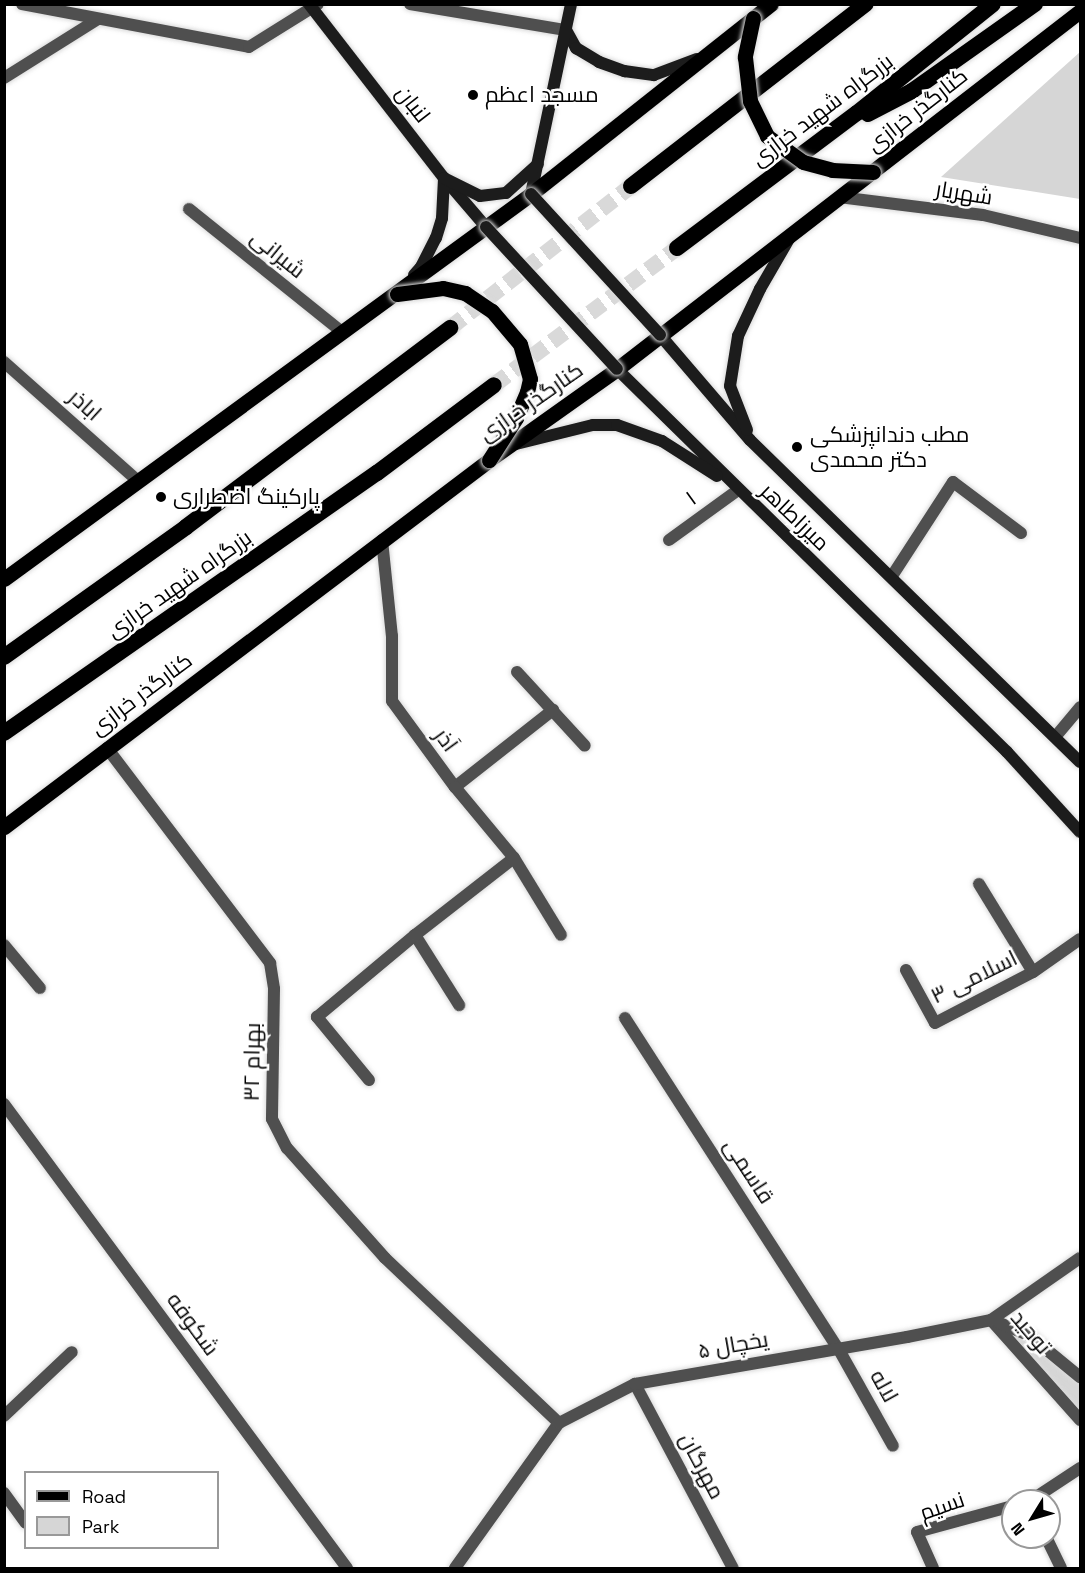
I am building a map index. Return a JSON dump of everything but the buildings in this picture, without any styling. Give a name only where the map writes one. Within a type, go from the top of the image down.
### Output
[{"type":"highway","points":[[631,186],[866,4]]},
{"type":"highway","name":"بزرگراه شهید خرازی","points":[[677,248],[827,135],[993,4]]},
{"type":"highway","points":[[827,135],[912,91],[1035,4]]},
{"type":"highway","name":"بزرگراه شهید خرازی","points":[[4,657],[186,527],[450,328]]},
{"type":"highway","name":"بزرگراه شهید خرازی","points":[[4,733],[377,473],[494,385]]},
{"type":"main road","points":[[531,194],[571,4]]},
{"type":"main road","points":[[4,579],[531,194],[771,4]]},
{"type":"main road","name":"لنبان","points":[[313,6],[444,178],[486,227]]},
{"type":"main road","name":"کنارگذر خرازی","points":[[4,827],[489,459],[617,369],[1080,11]]},
{"type":"main road","points":[[753,18],[745,57],[750,101],[767,136],[803,162],[832,170],[873,172]]},
{"type":"main road","points":[[566,30],[576,48],[599,62],[624,71],[654,75],[701,58]]},
{"type":"main road","points":[[396,294],[421,267],[436,238],[442,218],[444,178],[480,196],[506,193],[538,164]]},
{"type":"main road","name":"میرزاطاهر","points":[[531,194],[660,335],[750,440],[1056,736],[1080,762]]},
{"type":"main road","name":"میرزاطاهر","points":[[486,227],[617,369],[1007,752],[1080,832]]},
{"type":"main road","points":[[750,440],[730,386],[738,336],[760,289],[791,234]]},
{"type":"main road","points":[[396,294],[443,288],[465,293],[492,311],[520,344],[530,379],[527,392],[516,418],[489,459]]},
{"type":"main road","points":[[509,446],[582,427],[617,425],[662,441],[738,490]]},
{"type":"street","points":[[22,4],[249,47],[313,6]]},
{"type":"street","points":[[410,4],[566,30]]},
{"type":"street","points":[[4,78],[98,19]]},
{"type":"street","name":"شهریار","points":[[839,197],[983,215],[1080,238]]},
{"type":"street","name":"شیرانی","points":[[189,209],[341,331]]},
{"type":"street","name":"اباذر","points":[[4,362],[137,480]]},
{"type":"street","points":[[892,576],[953,482],[1021,533]]},
{"type":"street","name":"۱","points":[[669,540],[738,490]]},
{"type":"street","name":"آذر","points":[[382,540],[392,636],[392,701],[455,788],[513,858],[561,935]]},
{"type":"street","points":[[517,672],[585,746]]},
{"type":"street","points":[[1056,736],[1080,707]]},
{"type":"street","points":[[455,788],[553,710]]},
{"type":"street","name":"بهرام ۳۲","points":[[107,748],[270,963],[274,989],[272,1119],[287,1148],[385,1258],[560,1423]]},
{"type":"street","points":[[369,1080],[317,1017],[415,935],[513,858]]},
{"type":"street","points":[[979,884],[1033,972]]},
{"type":"street","points":[[415,935],[459,1005]]},
{"type":"street","name":"اسلامی ۳","points":[[906,970],[935,1023],[1033,972],[1080,939]]},
{"type":"street","points":[[4,945],[40,988]]},
{"type":"street","name":"قاسمی","points":[[625,1018],[838,1348]]},
{"type":"street","name":"شکوفه","points":[[4,1104],[347,1569]]},
{"type":"street","name":"یخچال ۵","points":[[455,1569],[560,1423],[635,1384],[907,1337],[991,1320],[1080,1258]]},
{"type":"street","name":"توحید","points":[[991,1320],[1030,1336],[1080,1377]]},
{"type":"street","name":"توحید","points":[[991,1320],[1080,1420]]},
{"type":"street","name":"لاله","points":[[838,1348],[893,1446]]},
{"type":"street","points":[[4,1416],[72,1352]]},
{"type":"street","name":"مهرگان","points":[[635,1384],[733,1569]]},
{"type":"street","points":[[1048,1489],[1080,1468]]},
{"type":"street","points":[[4,1493],[24,1520]]},
{"type":"street","name":"نسیم","points":[[933,1569],[917,1532],[1001,1509]]},
{"type":"street","points":[[1052,1549],[1061,1569]]},
{"type":"green space","points":[[1080,52],[1080,199],[941,177]]},
{"type":"green space","points":[[1007,1333],[1029,1341],[1080,1384],[1080,1411]]},
{"type":"tunnel","points":[[450,328],[631,186]]},
{"type":"tunnel","points":[[494,385],[677,248]]},
{"type":"place","name":"مسجد اعظم","points":[[473,95]]},
{"type":"place","name":"مطب دندانپزشکی دکتر محمدی","points":[[797,447]]},
{"type":"place","name":"پارکینگ اضطراری","points":[[161,497]]}]
